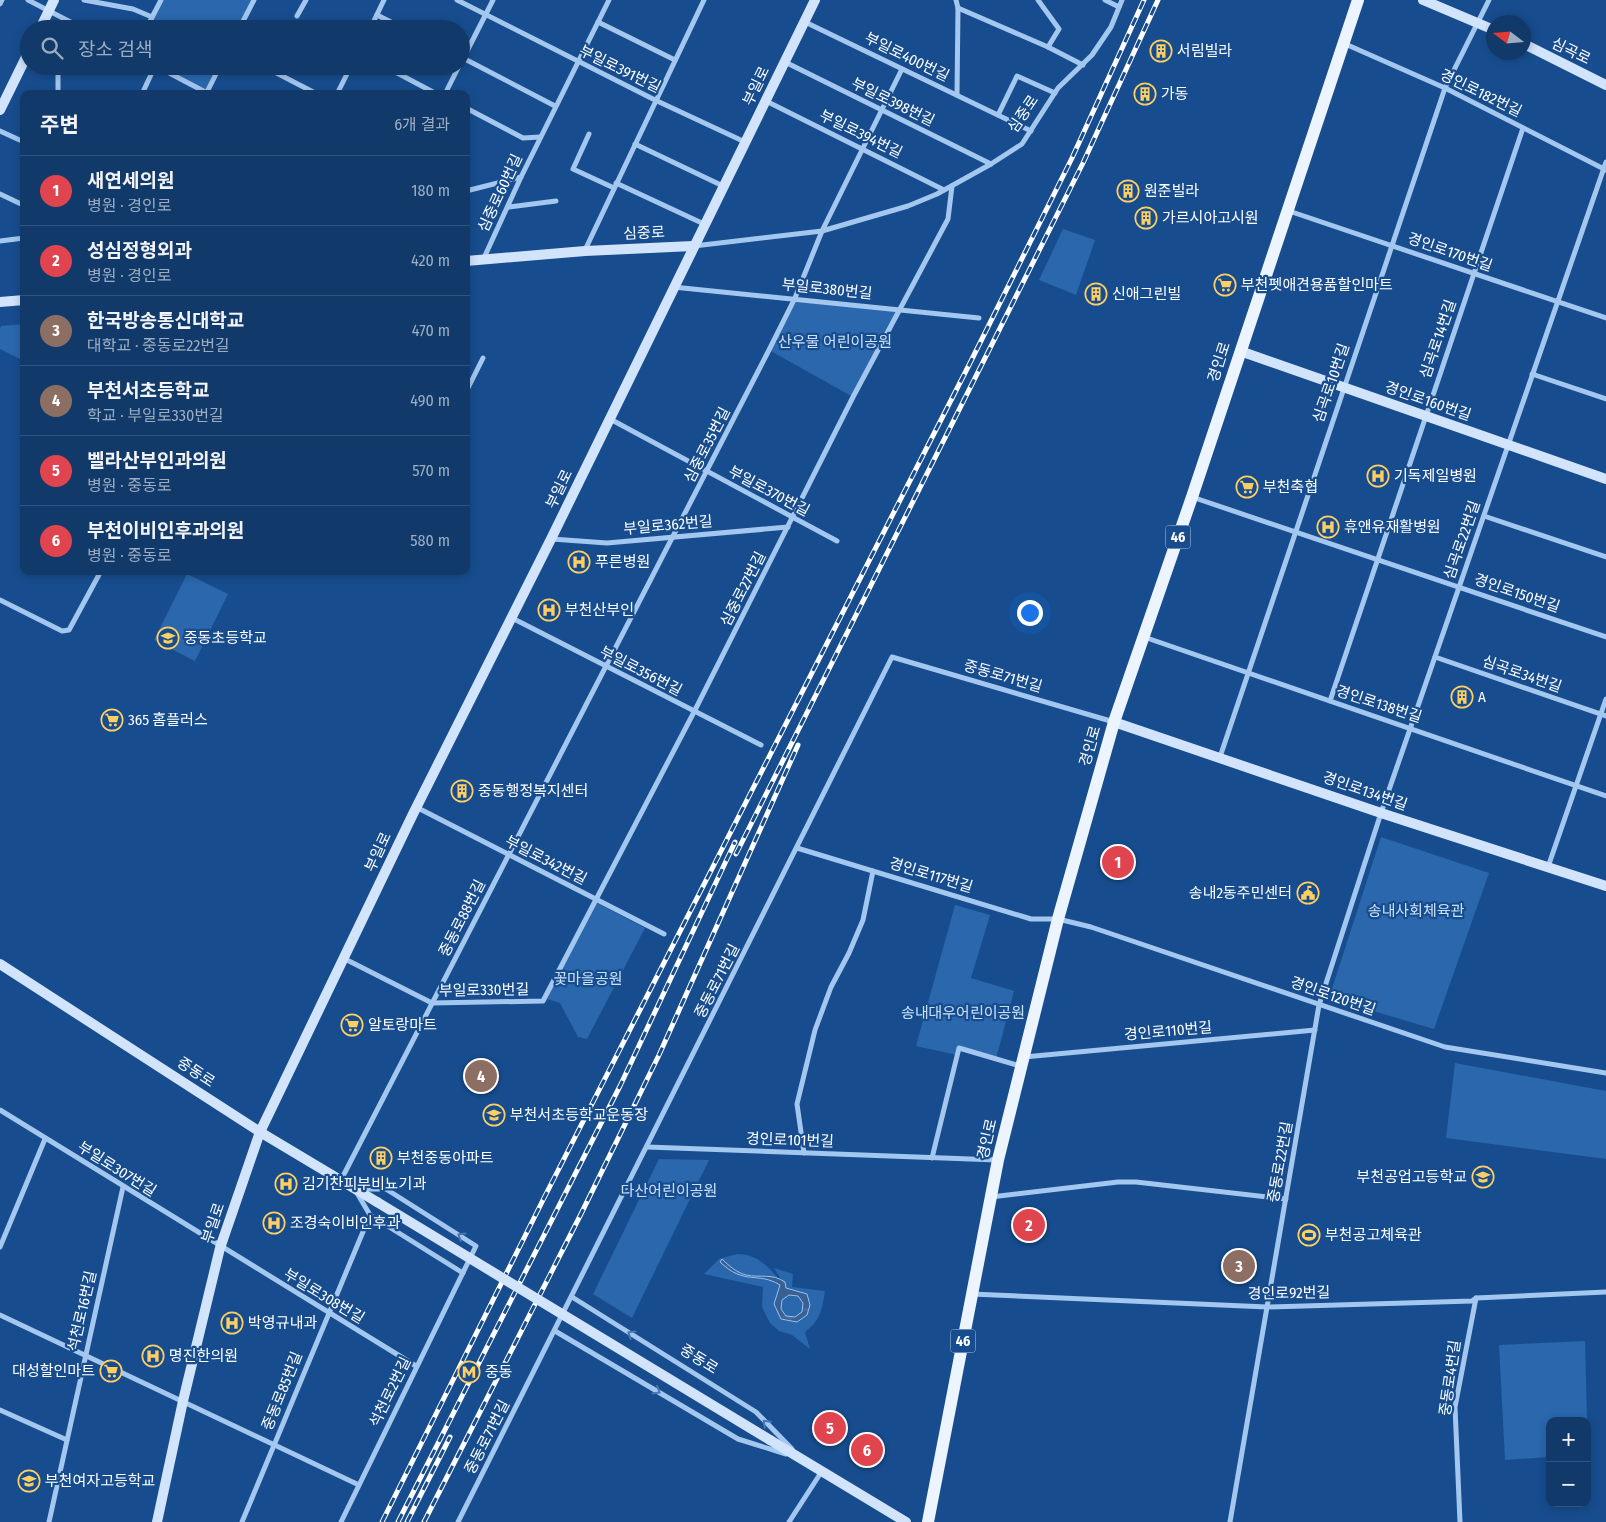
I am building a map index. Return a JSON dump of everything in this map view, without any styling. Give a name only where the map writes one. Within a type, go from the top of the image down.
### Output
[{"type":"main road","name":"경인로","points":[[928,1522],[998,1160],[1021,1061],[1058,919],[1114,722],[1192,497],[1358,0]]},
{"type":"street","points":[[0,4],[2,0]]},
{"type":"street","points":[[28,0],[67,20]]},
{"type":"street","points":[[44,20],[54,0]]},
{"type":"street","points":[[84,0],[133,9],[152,17]]},
{"type":"street","points":[[150,20],[160,0]]},
{"type":"street","points":[[244,20],[254,0]]},
{"type":"street","points":[[297,16],[306,0]]},
{"type":"street","points":[[374,20],[384,0]]},
{"type":"street","name":"부일로391번길","points":[[457,0],[655,100],[745,142]]},
{"type":"street","points":[[470,44],[493,0]]},
{"type":"street","name":"심중로60번길","points":[[483,260],[555,106],[609,0]]},
{"type":"street","points":[[585,251],[704,0]]},
{"type":"street","name":"부일로","points":[[156,1522],[220,1248],[260,1132],[345,959],[416,807],[610,420],[673,287],[815,0]]},
{"type":"street","points":[[956,0],[958,8],[957,95]]},
{"type":"street","points":[[1038,0],[1059,29],[1048,47]]},
{"type":"street","points":[[1105,0],[1120,7]]},
{"type":"street","name":"심중로","points":[[470,261],[585,251],[694,246],[822,231],[908,206],[952,186],[1022,144],[1055,93],[1083,66],[1111,27],[1122,0]]},
{"type":"street","points":[[1423,0],[1486,26]]},
{"type":"street","name":"심곡로10번길","points":[[1220,757],[1294,532],[1445,88],[1489,0]]},
{"type":"street","points":[[958,8],[1048,47],[1083,66]]},
{"type":"street","points":[[377,15],[387,20]]},
{"type":"street","points":[[598,22],[674,60]]},
{"type":"street","name":"부일로400번길","points":[[805,22],[1031,131]]},
{"type":"street","name":"경인로182번길","points":[[1343,43],[1445,88],[1604,170]]},
{"type":"street","name":"심곡로","points":[[1531,48],[1606,85]]},
{"type":"street","name":"부일로398번길","points":[[785,62],[991,164]]},
{"type":"street","points":[[470,63],[555,106]]},
{"type":"street","points":[[822,231],[902,68]]},
{"type":"street","points":[[0,110],[20,69]]},
{"type":"street","points":[[58,75],[58,90]]},
{"type":"street","points":[[144,90],[152,75]]},
{"type":"street","points":[[173,75],[201,90]]},
{"type":"street","points":[[208,90],[216,75]]},
{"type":"street","points":[[280,75],[309,90]]},
{"type":"street","points":[[339,90],[346,75]]},
{"type":"street","points":[[401,75],[429,90]]},
{"type":"street","points":[[447,90],[454,75]]},
{"type":"street","name":"심중로","points":[[998,115],[1017,76],[1055,93]]},
{"type":"street","name":"부일로394번길","points":[[765,101],[944,190]]},
{"type":"street","name":"심중로60번길","points":[[470,110],[522,138],[540,137]]},
{"type":"street","name":"심곡로14번길","points":[[1330,701],[1523,128]]},
{"type":"street","points":[[0,131],[20,140]]},
{"type":"street","points":[[590,134],[574,169],[704,224]]},
{"type":"street","points":[[635,144],[723,186]]},
{"type":"street","name":"심곡로22번길","points":[[1381,813],[1606,162]]},
{"type":"street","points":[[470,191],[521,177]]},
{"type":"street","name":"심중로27번길","points":[[544,1000],[694,712],[853,397],[948,219],[952,186]]},
{"type":"street","points":[[0,194],[20,204]]},
{"type":"street","points":[[509,207],[556,201]]},
{"type":"street","name":"경인로170번길","points":[[1287,210],[1606,318]]},
{"type":"street","name":"심중로35번길","points":[[606,667],[795,298],[822,231]]},
{"type":"street","points":[[0,241],[20,238]]},
{"type":"street","name":"부일로380번길","points":[[673,287],[979,318]]},
{"type":"street","points":[[0,302],[20,300]]},
{"type":"street","name":"경인로160번길","points":[[1240,351],[1606,479]]},
{"type":"street","points":[[470,384],[483,358]]},
{"type":"street","points":[[1532,374],[1606,399]]},
{"type":"street","name":"부일로370번길","points":[[610,420],[837,541]]},
{"type":"street","name":"경인로150번길","points":[[1192,497],[1606,637]]},
{"type":"street","points":[[1484,516],[1606,557]]},
{"type":"street","name":"부일로362번길","points":[[551,539],[607,543],[788,527]]},
{"type":"street","points":[[0,600],[62,631],[69,630],[99,575]]},
{"type":"street","name":"부일로356번길","points":[[511,618],[761,745]]},
{"type":"street","name":"경인로138번길","points":[[1143,637],[1606,796]]},
{"type":"street","name":"중동로71번길","points":[[458,1522],[892,657],[1114,722]]},
{"type":"street","name":"심곡로34번길","points":[[1436,657],[1603,715]]},
{"type":"street","name":"중동로88번길","points":[[341,1180],[606,667]]},
{"type":"street","points":[[1548,867],[1603,715],[1606,699]]},
{"type":"street","name":"경인로134번길","points":[[1114,722],[1381,813],[1606,886]]},
{"type":"street","name":"부일로342번길","points":[[416,807],[664,934]]},
{"type":"street","name":"중동로22번길","points":[[1230,1522],[1319,1005],[1381,813]]},
{"type":"street","name":"경인로117번길","points":[[797,848],[1031,918],[1058,919]]},
{"type":"street","points":[[804,1153],[797,1104],[815,1030],[831,987],[849,953],[863,920],[873,871]]},
{"type":"street","name":"경인로120번길","points":[[1058,919],[1091,927],[1445,1047],[1606,1073]]},
{"type":"street","name":"부일로330번길","points":[[345,959],[432,1003],[544,1000]]},
{"type":"street","name":"중동로","points":[[0,964],[260,1132],[906,1522]]},
{"type":"street","name":"경인로110번길","points":[[1021,1061],[1315,1030]]},
{"type":"street","points":[[932,1158],[959,1048],[1021,1061]]},
{"type":"street","name":"부일로307번길","points":[[0,1110],[220,1248]]},
{"type":"street","points":[[0,1247],[45,1139]]},
{"type":"street","name":"경인로101번길","points":[[647,1147],[998,1160]]},
{"type":"street","points":[[991,1197],[1127,1182],[1286,1199]]},
{"type":"street","name":"석천로16번길","points":[[49,1522],[123,1187]]},
{"type":"street","points":[[355,1189],[370,1215],[463,1273]]},
{"type":"street","name":"석천로2번길","points":[[341,1522],[476,1246],[386,1189],[355,1189]]},
{"type":"street","name":"중동로85번길","points":[[242,1522],[370,1215]]},
{"type":"street","name":"부일로308번길","points":[[220,1248],[416,1366]]},
{"type":"street","name":"경인로92번길","points":[[972,1294],[1268,1307],[1472,1301],[1476,1298],[1606,1292]]},
{"type":"street","name":"중동로","points":[[572,1297],[756,1412],[801,1458]]},
{"type":"street","name":"중동로4번길","points":[[1460,1522],[1455,1407],[1476,1298]]},
{"type":"street","points":[[0,1315],[359,1485]]},
{"type":"street","name":"중동로","points":[[555,1331],[738,1439],[801,1458]]},
{"type":"street","points":[[0,1410],[67,1440]]},
{"type":"street","points":[[789,1522],[822,1471]]},
{"type":"green space","points":[[161,0],[254,0],[244,20],[151,20]]},
{"type":"green space","points":[[173,75],[215,75],[207,90],[202,90]]},
{"type":"green space","points":[[1063,229],[1095,240],[1076,295],[1039,280]]},
{"type":"green space","name":"산우물 어린이공원","points":[[795,298],[901,309],[853,397],[769,350]]},
{"type":"green space","points":[[20,324],[20,359],[0,349],[1,326]]},
{"type":"green space","points":[[186,575],[228,594],[195,661],[154,640]]},
{"type":"green space","name":"송내사회체육관","points":[[1381,837],[1489,873],[1434,1029],[1329,998]]},
{"type":"green space","name":"꽃마을공원","points":[[597,903],[645,928],[587,1039],[578,1037],[560,1003],[547,999]]},
{"type":"green space","name":"송내대우어린이공원","points":[[955,905],[990,915],[971,978],[1014,991],[996,1059],[960,1048],[957,1055],[916,1046]]},
{"type":"green space","points":[[1455,1063],[1606,1091],[1606,1159],[1446,1138]]},
{"type":"green space","name":"다산어린이공원","points":[[659,1159],[709,1160],[632,1318],[593,1294]]},
{"type":"green space","points":[[737,1254],[753,1257],[765,1264],[786,1287],[774,1268],[793,1274],[792,1287],[825,1291],[822,1309],[818,1318],[805,1332],[810,1349],[792,1335],[779,1331],[770,1323],[762,1307],[763,1287],[704,1274],[719,1259]]},
{"type":"green space","points":[[1585,1341],[1587,1417],[1546,1417],[1546,1457],[1505,1460],[1499,1345]]},
{"type":"water","points":[[722,1259],[746,1275],[780,1279],[785,1282],[786,1288],[807,1294],[810,1305],[807,1315],[797,1322],[781,1319],[774,1304],[780,1285],[772,1281],[737,1274],[720,1262]],"holes":[[[789,1295],[798,1296],[803,1303],[802,1312],[795,1317],[786,1316],[781,1309],[782,1300]]]},
{"type":"railway","points":[[382,1522],[544,1198],[969,365],[1072,158],[1144,0]]},
{"type":"railway","points":[[736,854],[1083,163],[1158,0]]},
{"type":"railway","points":[[424,1522],[580,1216],[659,1055],[798,745]]},
{"type":"railway","points":[[398,1522],[620,1086],[735,842]]},
{"type":"railway","points":[[407,1522],[450,1437]]},
{"type":"place","name":"서림빌라","points":[[1161,51]]},
{"type":"place","name":"가동","points":[[1145,94]]},
{"type":"place","name":"원준빌라","points":[[1128,191]]},
{"type":"place","name":"가르시아고시원","points":[[1146,218]]},
{"type":"place","name":"부천펫애견용품할인마트","points":[[1225,285]]},
{"type":"place","name":"신애그린빌","points":[[1096,294]]},
{"type":"place","name":"기독제일병원","points":[[1378,476]]},
{"type":"place","name":"부천축협","points":[[1247,487]]},
{"type":"place","name":"휴앤유재활병원","points":[[1328,527]]},
{"type":"place","name":"푸른병원","points":[[579,562]]},
{"type":"place","name":"부천산부인","points":[[549,610]]},
{"type":"place","name":"중동초등학교","points":[[168,638]]},
{"type":"place","name":"A","points":[[1462,697]]},
{"type":"place","name":"365 홈플러스","points":[[112,720]]},
{"type":"place","name":"중동행정복지센터","points":[[462,791]]},
{"type":"place","name":"새연세의원","points":[[1118,862]]},
{"type":"place","name":"송내2동주민센터","points":[[1308,893]]},
{"type":"place","name":"알토랑마트","points":[[352,1025]]},
{"type":"place","name":"부천서초등학교","points":[[481,1076]]},
{"type":"place","name":"부천서초등학교운동장","points":[[494,1115]]},
{"type":"place","name":"부천중동아파트","points":[[381,1158]]},
{"type":"place","name":"부천공업고등학교","points":[[1483,1177]]},
{"type":"place","name":"김기찬피부비뇨기과","points":[[286,1184]]},
{"type":"place","name":"조경숙이비인후과","points":[[274,1223]]},
{"type":"place","name":"성심정형외과","points":[[1029,1225]]},
{"type":"place","name":"부천공고체육관","points":[[1309,1235]]},
{"type":"place","name":"한국방송통신대학교","points":[[1239,1266]]},
{"type":"place","name":"박영규내과","points":[[232,1323]]},
{"type":"place","name":"명진한의원","points":[[153,1356]]},
{"type":"place","name":"대성할인마트","points":[[111,1371]]},
{"type":"place","name":"중동","points":[[469,1372]]},
{"type":"place","name":"벨라산부인과의원","points":[[830,1428]]},
{"type":"place","name":"부천이비인후과의원","points":[[867,1450]]},
{"type":"place","name":"부천여자고등학교","points":[[29,1481]]}]
